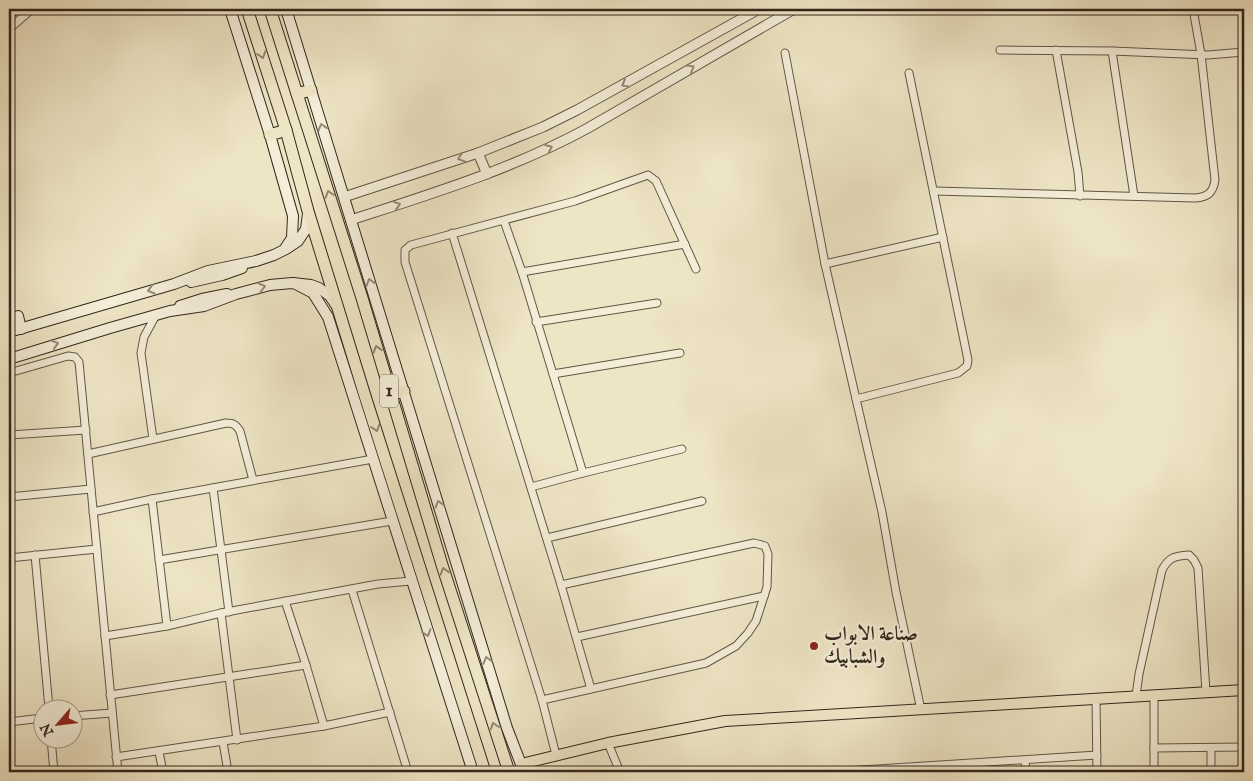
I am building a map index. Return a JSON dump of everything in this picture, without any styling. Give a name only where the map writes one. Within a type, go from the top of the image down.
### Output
[{"type":"highway","name":"1","points":[[248,9],[286,130],[308,211],[338,308],[360,398],[485,772]]},
{"type":"highway","name":"1","points":[[270,9],[465,637],[509,772]]},
{"type":"highway","points":[[297,94],[311,90]]},
{"type":"highway","points":[[270,135],[286,130]]},
{"type":"highway","points":[[390,395],[404,391]]},
{"type":"highway","points":[[458,727],[469,724]]},
{"type":"main road","points":[[230,9],[270,135],[293,216],[292,238],[281,252]]},
{"type":"main road","points":[[286,9],[505,720],[522,768],[556,756],[608,743],[726,722],[1244,690]]},
{"type":"main road","points":[[9,332],[174,284],[208,271],[256,261],[281,252],[292,246],[302,235],[308,223],[308,211]]},
{"type":"main road","points":[[294,283],[313,293],[324,309],[360,398],[373,459],[473,772]]},
{"type":"main road","points":[[9,359],[170,311],[204,306],[236,294],[270,285],[294,283],[311,285],[330,296],[338,308]]},
{"type":"main road","points":[[13,318],[21,328]]},
{"type":"street","points":[[9,16],[17,9]]},
{"type":"street","points":[[9,29],[32,9]]},
{"type":"street","points":[[344,197],[526,135],[562,118],[759,9]]},
{"type":"street","points":[[351,220],[487,174],[570,138],[794,9]]},
{"type":"street","points":[[934,191],[1080,196],[1205,197],[1214,190],[1215,180],[1201,54],[1193,9]]},
{"type":"street","points":[[1000,50],[1201,54],[1244,52]]},
{"type":"street","points":[[1056,50],[1078,172],[1080,196]]},
{"type":"street","points":[[1112,51],[1134,196]]},
{"type":"street","points":[[785,53],[825,264],[882,512],[896,592],[921,710]]},
{"type":"street","points":[[856,399],[958,373],[967,366],[968,360],[909,73]]},
{"type":"street","points":[[478,152],[487,174]]},
{"type":"street","points":[[556,756],[542,700],[405,262],[405,250],[410,245],[575,201],[648,175],[656,181],[696,269]]},
{"type":"street","points":[[504,221],[522,272],[583,472]]},
{"type":"street","points":[[452,233],[547,538],[591,689]]},
{"type":"street","points":[[825,264],[943,237]]},
{"type":"street","points":[[522,272],[685,244]]},
{"type":"street","points":[[536,322],[658,303]]},
{"type":"street","points":[[153,439],[141,353],[147,329],[156,315]]},
{"type":"street","points":[[553,374],[680,353]]},
{"type":"street","points":[[9,373],[65,356],[75,357],[80,366],[118,772]]},
{"type":"street","points":[[88,454],[233,423],[240,431],[254,480]]},
{"type":"street","points":[[9,435],[86,430]]},
{"type":"street","points":[[531,487],[583,472],[682,450]]},
{"type":"street","points":[[93,512],[152,499],[373,459]]},
{"type":"street","points":[[213,488],[229,612]]},
{"type":"street","points":[[9,497],[91,489]]},
{"type":"street","points":[[152,499],[167,626]]},
{"type":"street","points":[[547,538],[702,501]]},
{"type":"street","points":[[159,560],[392,521]]},
{"type":"street","points":[[542,700],[706,663],[736,646],[756,621],[767,587],[768,554],[765,546],[754,543],[561,584]]},
{"type":"street","points":[[9,558],[97,549]]},
{"type":"street","points":[[35,555],[48,698]]},
{"type":"street","points":[[1136,696],[1139,674],[1162,570],[1166,561],[1171,557],[1177,556],[1189,556],[1194,560],[1198,568],[1206,692]]},
{"type":"street","points":[[105,636],[167,626],[221,613],[378,584],[411,581]]},
{"type":"street","points":[[352,590],[408,772]]},
{"type":"street","points":[[576,637],[764,596]]},
{"type":"street","points":[[285,601],[324,726]]},
{"type":"street","points":[[221,613],[237,740]]},
{"type":"street","points":[[110,695],[306,664]]},
{"type":"street","points":[[1154,695],[1154,772]]},
{"type":"street","points":[[1096,699],[1097,772]]},
{"type":"street","points":[[82,715],[112,712]]},
{"type":"street","points":[[116,757],[324,726],[390,712]]},
{"type":"street","points":[[9,722],[32,719]]},
{"type":"street","points":[[223,742],[228,772]]},
{"type":"street","points":[[608,743],[620,772]]},
{"type":"street","points":[[1154,748],[1244,747]]},
{"type":"street","points":[[52,748],[54,772]]},
{"type":"street","points":[[1211,748],[1211,772]]},
{"type":"street","points":[[159,752],[163,772]]},
{"type":"street","points":[[830,772],[925,769],[1097,755]]},
{"type":"street","points":[[1025,760],[1026,772]]},
{"type":"street","points":[[978,764],[978,772]]},
{"type":"place","name":"صناعة الابواب والشبابيك","points":[[814,646]]}]
